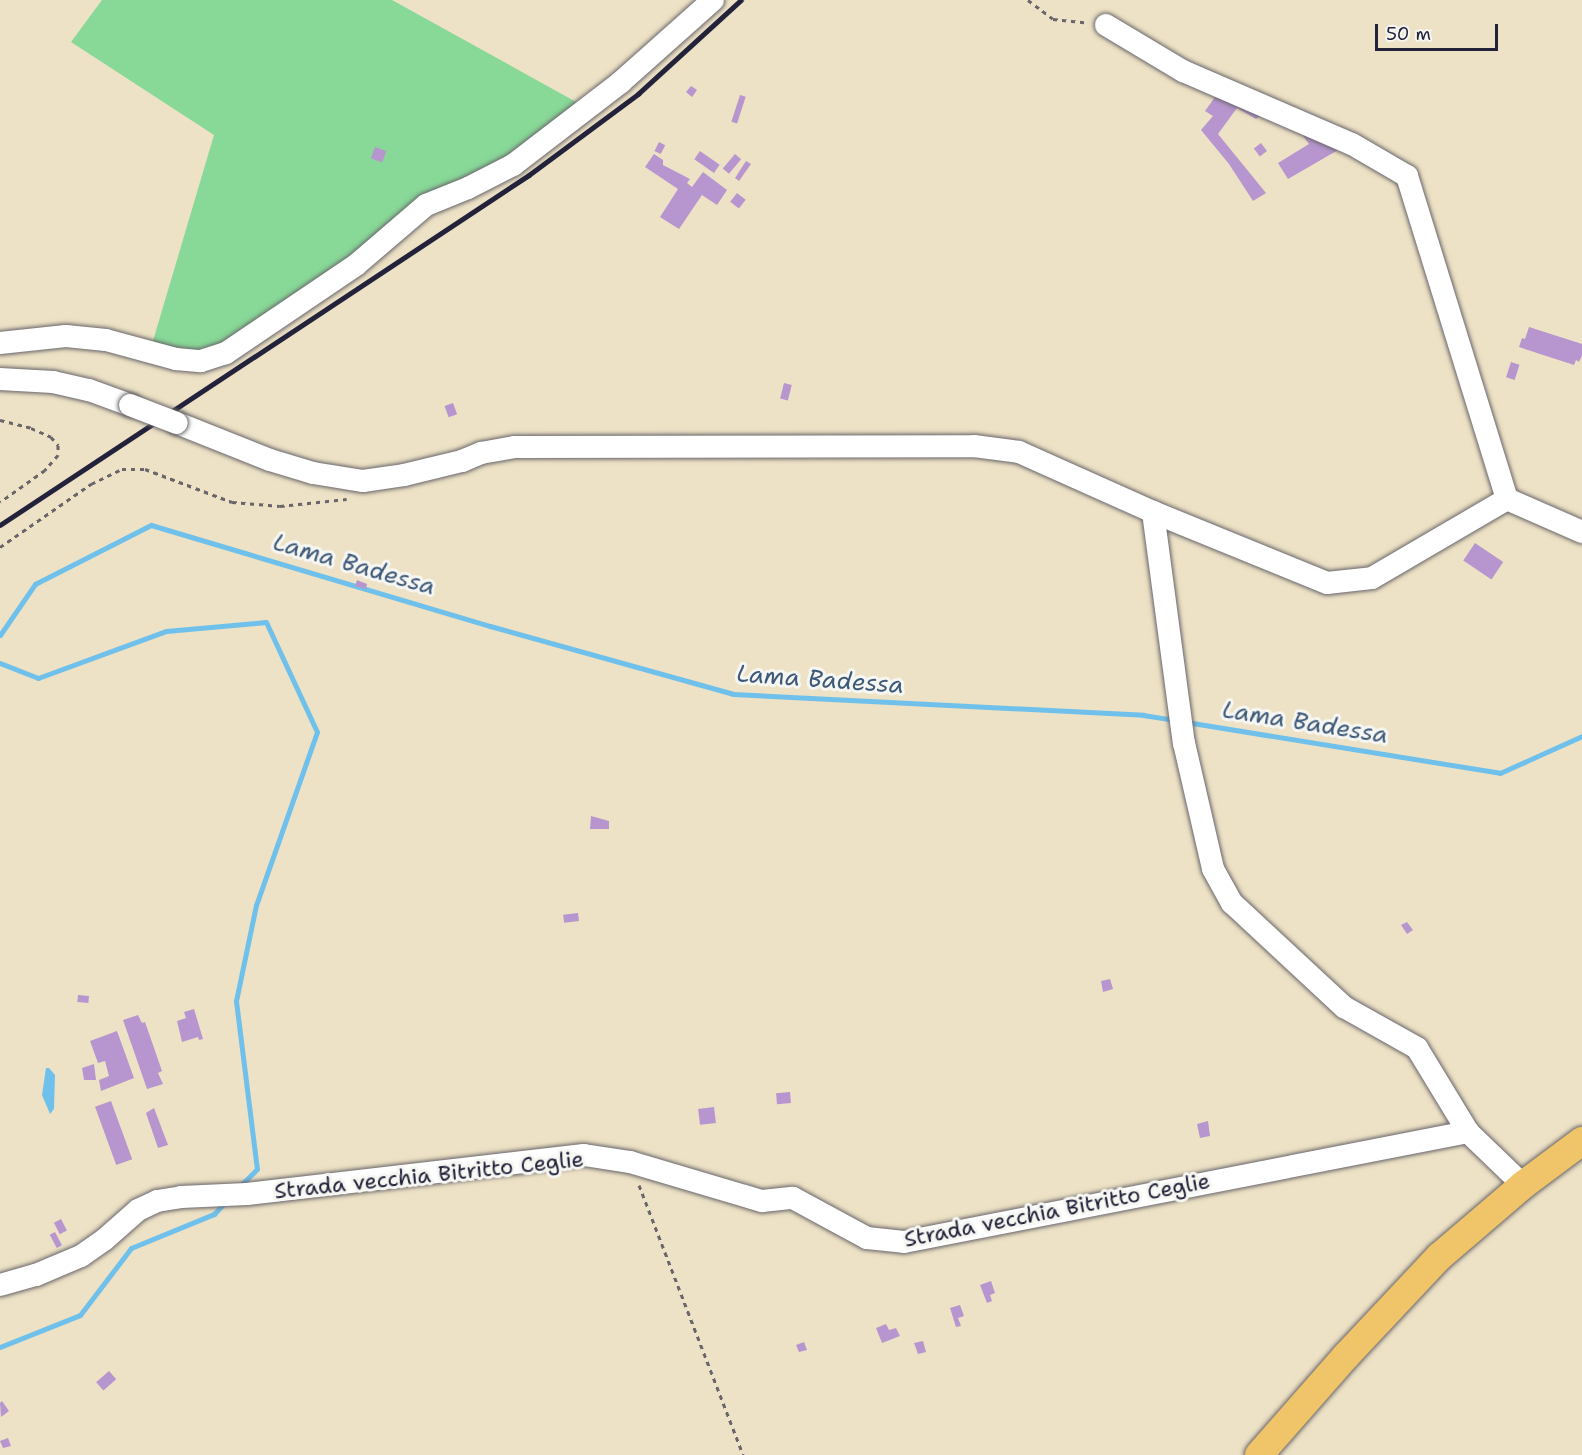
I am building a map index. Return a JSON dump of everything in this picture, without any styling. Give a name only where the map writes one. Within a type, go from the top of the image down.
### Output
[{"type":"main road","points":[[1259,1455],[1346,1356],[1439,1257],[1523,1185],[1582,1141]]},
{"type":"street","points":[[0,343],[66,336],[106,340],[177,359],[201,362],[226,352],[356,266],[426,205],[468,189],[513,165],[621,82],[713,0]]},
{"type":"street","points":[[1106,25],[1184,71],[1352,144],[1407,176],[1507,499],[1582,532]]},
{"type":"street","points":[[0,379],[53,382],[89,390],[270,460],[313,473],[363,480],[404,475],[462,461],[481,453],[515,447],[974,446],[1019,452],[1153,512],[1327,583],[1372,578],[1507,499]]},
{"type":"street","points":[[1153,512],[1184,743],[1214,869],[1232,903],[1344,1007],[1417,1048],[1468,1132],[1523,1185]]},
{"type":"street","name":"Strada vecchia Bitritto Ceglie","points":[[0,1285],[36,1275],[81,1256],[104,1240],[138,1210],[157,1201],[181,1197],[247,1194],[584,1155],[630,1162],[762,1202],[793,1198],[816,1208],[867,1238],[904,1242],[1468,1132]]},
{"type":"path","points":[[1028,0],[1053,19],[1106,25]]},
{"type":"path","points":[[0,420],[51,436],[58,445],[58,455],[45,470],[0,502]]},
{"type":"path","points":[[0,547],[91,484],[122,469],[145,469],[232,502],[280,506],[352,498]]},
{"type":"path","points":[[630,1162],[743,1455]]},
{"type":"green space","points":[[102,0],[392,0],[587,108],[201,361],[150,351],[214,135],[71,42]]},
{"type":"water","points":[[46,1068],[49,1068],[55,1075],[54,1109],[50,1114],[42,1095]]},
{"type":"building","points":[[691,86],[697,90],[692,97],[686,92]]},
{"type":"building","points":[[1220,90],[1260,116],[1256,119],[1237,108],[1218,134],[1266,193],[1253,201],[1229,164],[1201,130],[1213,116],[1205,111]]},
{"type":"building","points":[[740,95],[746,97],[737,123],[731,122]]},
{"type":"building","points":[[1310,129],[1338,150],[1288,179],[1278,163],[1309,144],[1303,136]]},
{"type":"building","points":[[659,142],[665,145],[661,154],[654,151]]},
{"type":"building","points":[[1261,143],[1267,151],[1260,156],[1254,148]]},
{"type":"building","points":[[375,147],[386,151],[382,162],[371,158]]},
{"type":"building","points":[[700,151],[720,165],[714,173],[694,159]]},
{"type":"building","points":[[654,154],[663,160],[663,165],[690,179],[687,183],[692,187],[703,172],[727,190],[717,205],[702,195],[679,229],[660,217],[678,189],[645,167]]},
{"type":"building","points":[[735,154],[741,159],[729,174],[723,169]]},
{"type":"building","points":[[746,161],[751,164],[739,181],[735,178]]},
{"type":"building","points":[[737,193],[746,200],[739,208],[730,202]]},
{"type":"building","points":[[1529,327],[1582,344],[1582,355],[1579,362],[1576,360],[1574,365],[1519,347]]},
{"type":"building","points":[[1511,362],[1520,365],[1515,380],[1506,377]]},
{"type":"building","points":[[784,383],[792,385],[788,400],[780,399]]},
{"type":"building","points":[[453,403],[457,414],[449,417],[445,406]]},
{"type":"building","points":[[1475,543],[1503,562],[1491,579],[1463,560]]},
{"type":"building","points":[[357,580],[367,584],[366,589],[355,586]]},
{"type":"building","points":[[591,816],[609,821],[609,829],[590,829]]},
{"type":"building","points":[[578,913],[579,921],[564,923],[563,915]]},
{"type":"building","points":[[1407,922],[1413,930],[1407,934],[1401,925]]},
{"type":"building","points":[[1110,979],[1113,989],[1103,992],[1101,981]]},
{"type":"building","points":[[78,995],[89,996],[88,1003],[77,1002]]},
{"type":"building","points":[[194,1009],[203,1039],[199,1040],[198,1037],[182,1042],[177,1021],[186,1018],[184,1012]]},
{"type":"building","points":[[138,1015],[142,1023],[145,1022],[162,1071],[158,1073],[163,1084],[147,1089],[123,1020]]},
{"type":"building","points":[[117,1031],[134,1078],[101,1091],[99,1080],[109,1076],[105,1061],[98,1063],[90,1041]]},
{"type":"building","points":[[94,1064],[96,1080],[84,1080],[82,1068]]},
{"type":"building","points":[[790,1092],[791,1103],[777,1104],[776,1093]]},
{"type":"building","points":[[111,1101],[132,1159],[116,1165],[95,1107]]},
{"type":"building","points":[[714,1107],[716,1123],[700,1125],[698,1109]]},
{"type":"building","points":[[154,1108],[168,1145],[158,1148],[146,1113]]},
{"type":"building","points":[[1208,1121],[1210,1136],[1200,1138],[1197,1124]]},
{"type":"building","points":[[61,1219],[67,1231],[60,1234],[54,1223]]},
{"type":"building","points":[[55,1232],[62,1245],[57,1248],[50,1235]]},
{"type":"building","points":[[991,1281],[995,1293],[990,1295],[992,1301],[987,1303],[980,1285]]},
{"type":"building","points":[[960,1305],[964,1316],[958,1318],[961,1326],[956,1327],[950,1308]]},
{"type":"building","points":[[886,1324],[889,1330],[896,1328],[900,1336],[882,1343],[876,1328]]},
{"type":"building","points":[[923,1341],[926,1352],[918,1354],[914,1343]]},
{"type":"building","points":[[804,1342],[807,1350],[799,1352],[796,1345]]},
{"type":"building","points":[[109,1371],[116,1379],[103,1390],[96,1382]]},
{"type":"building","points":[[2,1401],[9,1411],[1,1417],[0,1403]]},
{"type":"building","points":[[8,1438],[11,1446],[3,1448],[0,1441]]},
{"type":"waterway","name":"Lama Badessa","points":[[0,635],[35,584],[151,525],[490,626],[733,694],[1143,715],[1174,720]]},
{"type":"waterway","name":"Lama Badessa","points":[[0,663],[38,678],[166,631],[266,622],[317,732],[256,905],[236,1001],[257,1169],[240,1186]]},
{"type":"waterway","name":"Lama Badessa","points":[[1186,722],[1500,773],[1582,736]]},
{"type":"waterway","name":"Lama Badessa","points":[[0,1347],[80,1315],[131,1248],[214,1214],[225,1202]]},
{"type":"railway","points":[[0,525],[529,175],[638,94],[741,0]]}]
